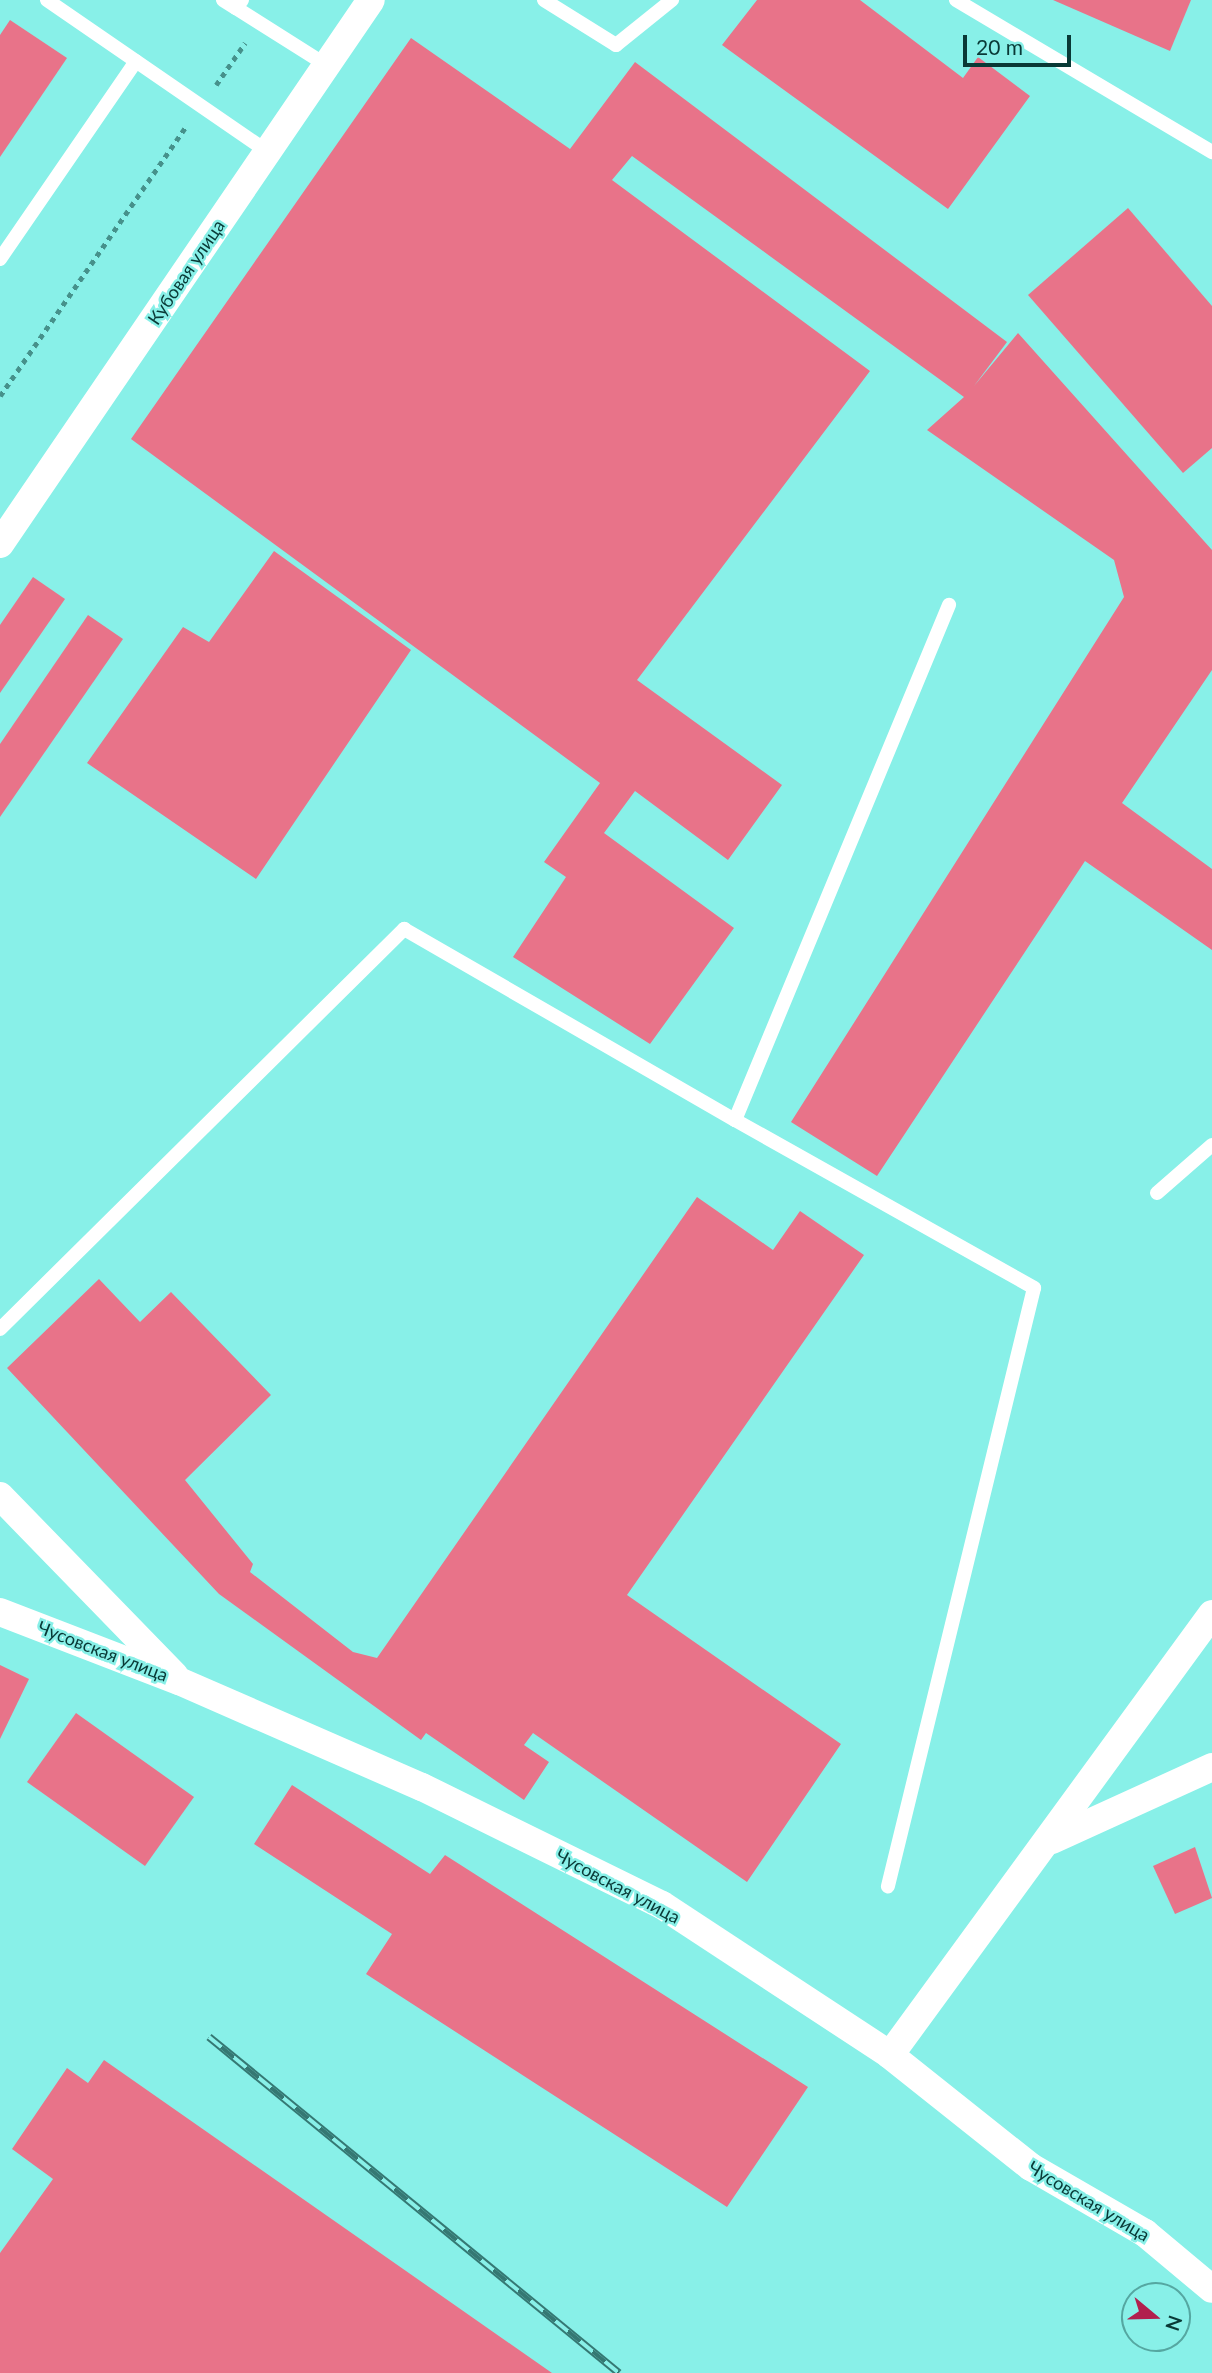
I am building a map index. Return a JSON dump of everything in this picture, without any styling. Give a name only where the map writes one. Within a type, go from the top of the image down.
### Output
[{"type":"street","name":"Кубовая улица","points":[[0,544],[371,0]]},
{"type":"street","points":[[0,1496],[179,1681]]},
{"type":"street","name":"Чусовская улица","points":[[0,1612],[179,1681],[422,1787],[662,1905],[890,2055],[1031,2167],[1145,2233],[1212,2289]]},
{"type":"street","points":[[890,2055],[1051,1841],[1212,1614]]},
{"type":"street","points":[[1051,1841],[1212,1767]]},
{"type":"lane","points":[[47,0],[268,152]]},
{"type":"lane","points":[[544,0],[616,45],[673,0]]},
{"type":"lane","points":[[956,0],[1212,152]]},
{"type":"lane","points":[[234,3],[260,23],[327,65]]},
{"type":"lane","points":[[0,259],[136,61]]},
{"type":"lane","points":[[735,1120],[949,605]]},
{"type":"lane","points":[[0,1329],[404,929],[1034,1288],[888,1886]]},
{"type":"lane","points":[[1157,1193],[1212,1146]]},
{"type":"path","points":[[0,396],[260,23]]},
{"type":"building","points":[[757,0],[860,0],[963,78],[978,57],[1030,96],[948,209],[722,45]]},
{"type":"building","points":[[1053,0],[1191,0],[1170,51]]},
{"type":"building","points":[[10,20],[67,58],[0,157],[0,35]]},
{"type":"building","points":[[411,38],[570,149],[635,62],[1007,342],[974,386],[1018,333],[1212,550],[1212,670],[1122,803],[1212,869],[1212,950],[1085,861],[877,1176],[791,1122],[1124,597],[1114,560],[927,430],[964,397],[632,156],[612,180],[870,371],[637,680],[782,785],[728,860],[635,791],[604,833],[734,928],[650,1044],[513,957],[566,877],[544,862],[600,783],[131,439]]},
{"type":"building","points":[[1128,208],[1212,306],[1212,448],[1183,473],[1028,295]]},
{"type":"building","points":[[274,551],[411,650],[256,879],[87,763],[183,627],[209,642]]},
{"type":"building","points":[[33,577],[65,599],[0,693],[0,625]]},
{"type":"building","points":[[88,615],[123,639],[0,817],[0,744]]},
{"type":"building","points":[[697,1197],[773,1250],[800,1211],[864,1255],[627,1595],[841,1744],[747,1882],[533,1733],[524,1745],[549,1762],[524,1800],[426,1733],[421,1740],[219,1594],[7,1368],[99,1279],[140,1322],[171,1292],[271,1395],[185,1480],[253,1564],[250,1572],[353,1652],[377,1658]]},
{"type":"building","points":[[0,1665],[29,1679],[0,1739]]},
{"type":"building","points":[[76,1713],[194,1797],[145,1866],[27,1782]]},
{"type":"building","points":[[292,1785],[430,1874],[445,1855],[808,2087],[727,2207],[366,1974],[392,1934],[254,1844]]},
{"type":"building","points":[[1195,1847],[1212,1898],[1175,1914],[1153,1866]]},
{"type":"building","points":[[104,2060],[552,2373],[0,2373],[0,2253],[53,2179],[12,2149],[67,2068],[88,2083]]},
{"type":"railway","points":[[209,2037],[619,2373]]}]
